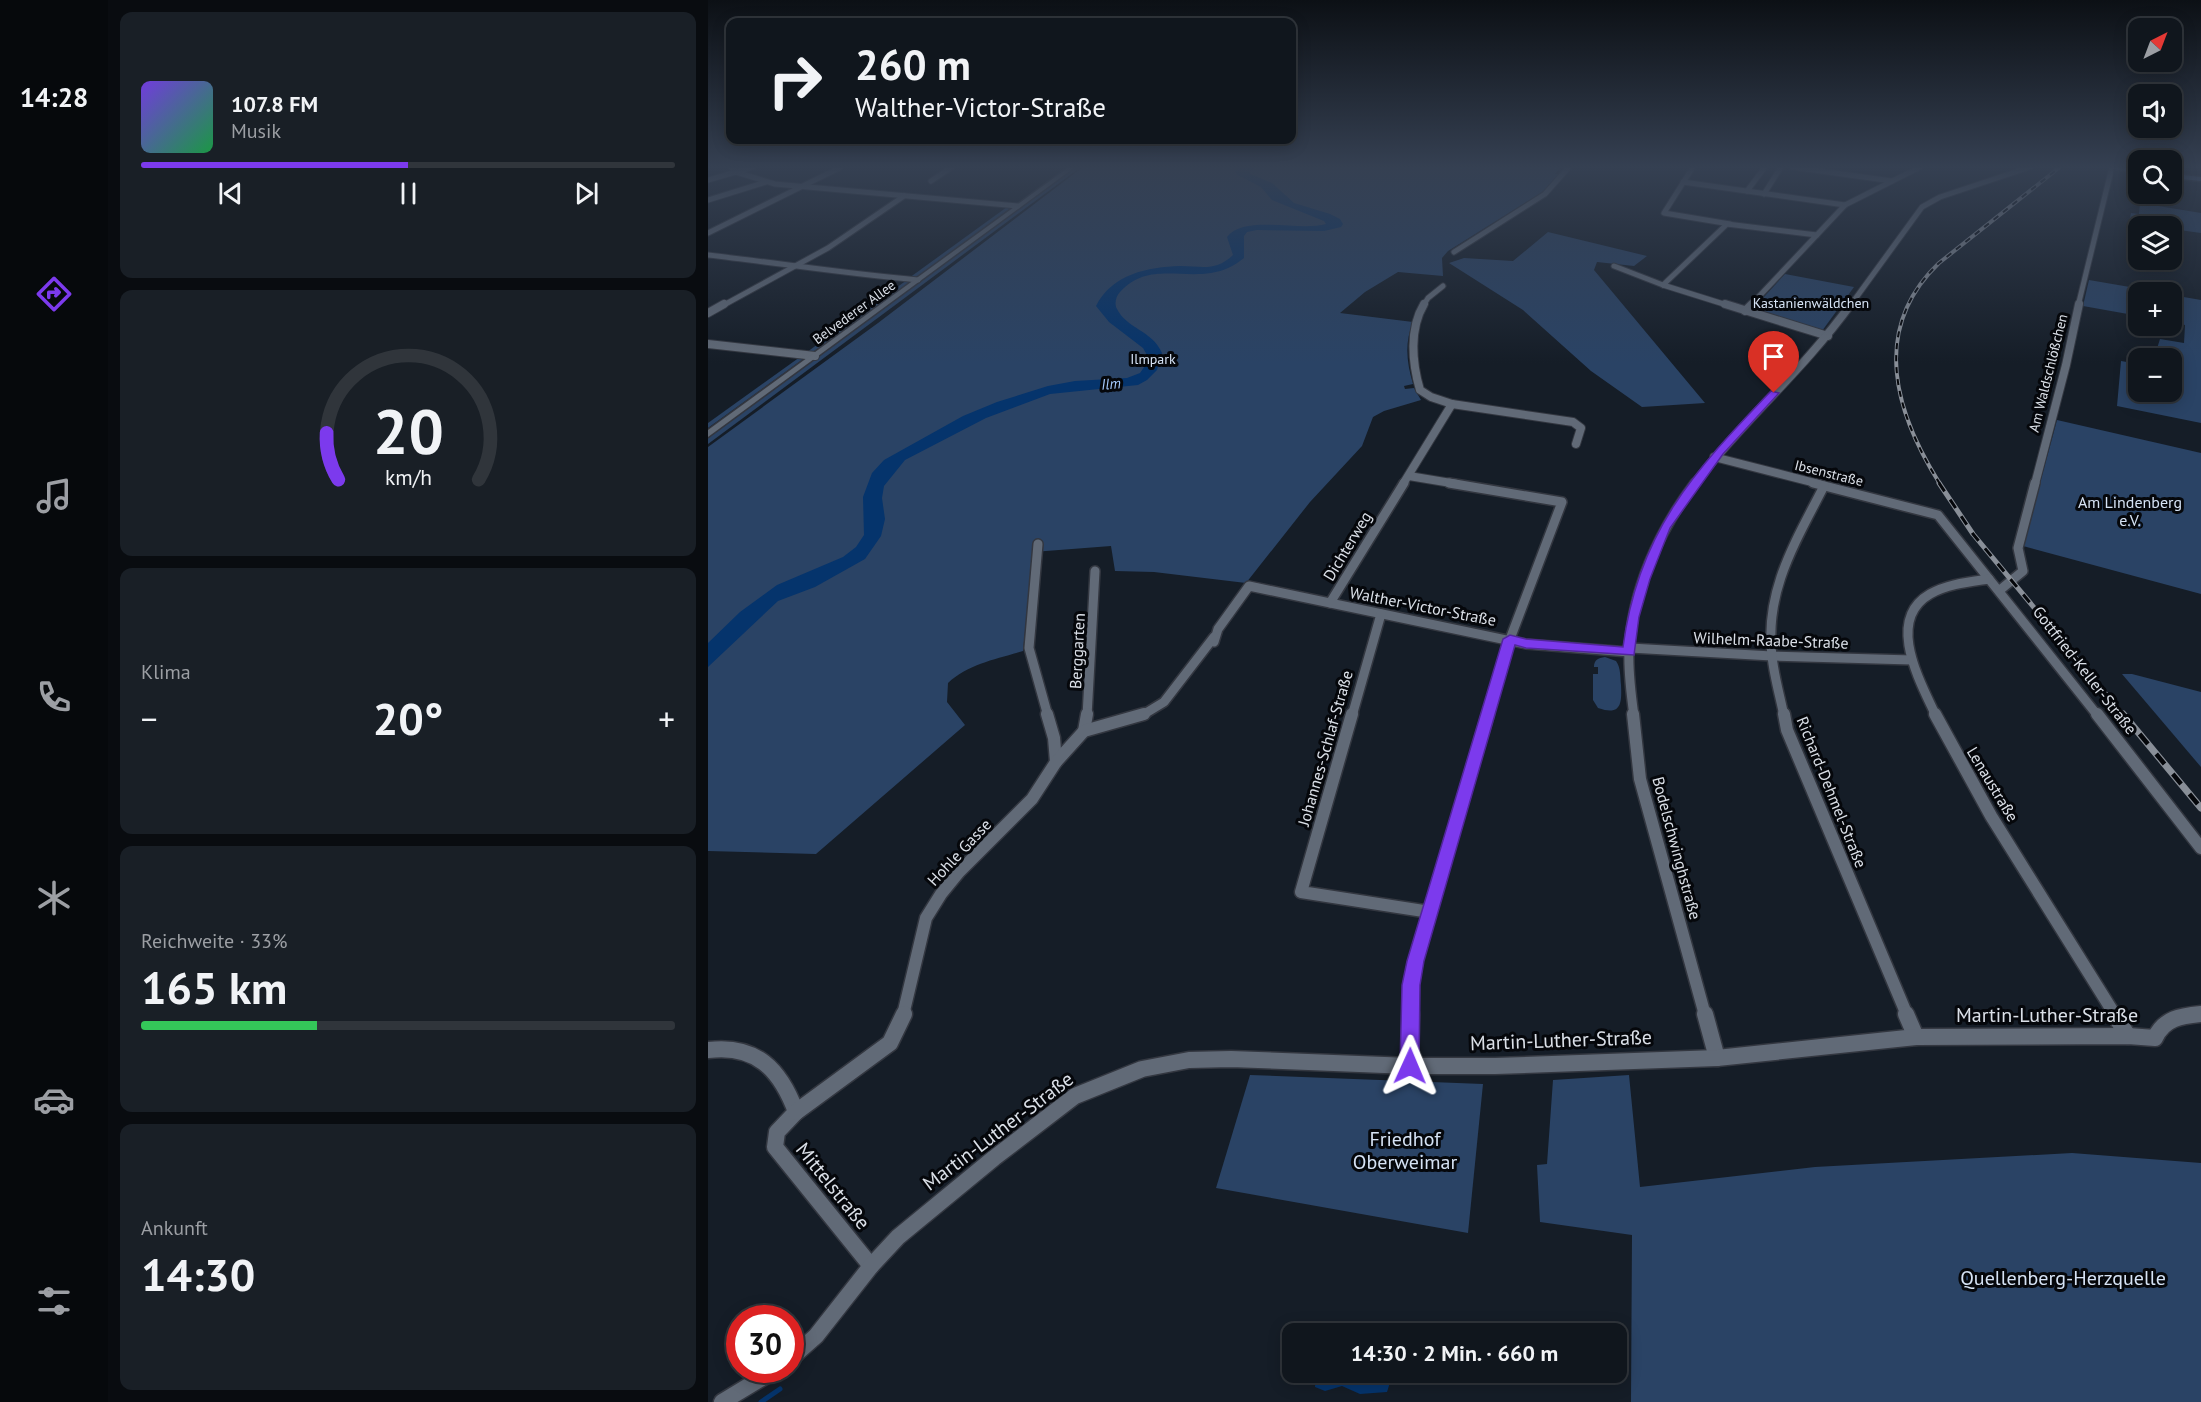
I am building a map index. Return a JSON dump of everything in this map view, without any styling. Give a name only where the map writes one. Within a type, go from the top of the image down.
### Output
[{"type":"street","points":[[708,313],[799,265],[851,232]]},
{"type":"street","name":"Belvederer Allee","points":[[708,434],[982,232]]},
{"type":"street","points":[[1454,252],[1485,232]]},
{"type":"street","points":[[1663,285],[1721,232]]},
{"type":"street","points":[[1789,232],[1817,236]]},
{"type":"street","points":[[1745,311],[1820,232]]},
{"type":"street","name":"Bodelschwinghstraße","points":[[1717,1058],[1643,795],[1633,720],[1629,650],[1633,617],[1641,588],[1664,528],[1714,457],[1828,336],[1905,232]]},
{"type":"street","name":"Am Waldschlößchen","points":[[2000,590],[2023,571],[2018,548],[2066,365],[2096,232]]},
{"type":"street","points":[[708,255],[799,265],[856,275],[918,280]]},
{"type":"street","points":[[1614,266],[1622,267],[1663,285],[1828,336]]},
{"type":"street","points":[[1443,286],[1427,299],[1415,324],[1416,372],[1420,390],[1431,397],[1452,404],[1574,422],[1581,428],[1576,444]]},
{"type":"street","points":[[708,344],[815,356]]},
{"type":"street","name":"Dichterweg","points":[[1084,731],[1126,721],[1152,711],[1174,693],[1214,641],[1218,629],[1249,586],[1330,603],[1452,404]]},
{"type":"street","name":"Ibsenstraße","points":[[1714,457],[1938,515]]},
{"type":"street","name":"Walther-Victor-Straße","points":[[1409,476],[1562,502],[1510,639]]},
{"type":"street","name":"Richard-Dehmel-Straße","points":[[1824,486],[1783,566],[1771,621],[1772,656],[1787,730],[1916,1037]]},
{"type":"street","name":"Gottfried-Keller-Straße","points":[[1938,515],[2000,590],[2201,848]]},
{"type":"street","points":[[1038,544],[1029,648],[1054,738],[1056,762]]},
{"type":"street","name":"Berggarten","points":[[1084,731],[1089,705],[1095,572]]},
{"type":"street","name":"Lenaustraße","points":[[1989,579],[1950,586],[1920,602],[1908,617],[1906,626],[1906,640],[1912,660],[1945,736],[2128,1036]]},
{"type":"street","name":"Walther-Victor-Straße","points":[[1330,603],[1526,644],[1629,650]]},
{"type":"street","name":"Johannes-Schlaf-Straße","points":[[1381,614],[1301,892],[1430,912]]},
{"type":"street","points":[[1410,1066],[1411,985],[1430,912],[1510,639]]},
{"type":"street","name":"Wilhelm-Raabe-Straße","points":[[1629,650],[1912,660]]},
{"type":"street","name":"Hohle Gasse","points":[[796,1112],[890,1043],[903,1016],[926,918],[933,906],[959,872],[1032,799],[1056,762],[1084,731]]},
{"type":"street","name":"Martin-Luther-Straße","points":[[804,1347],[816,1336],[871,1266],[898,1237],[1075,1096],[1142,1069],[1189,1060],[1231,1059],[1410,1066],[1495,1066],[1717,1058],[1916,1037],[2128,1036],[2156,1038],[2159,1028],[2167,1020],[2201,1014]]},
{"type":"street","points":[[708,1050],[735,1049],[759,1057],[788,1088],[796,1112]]},
{"type":"street","name":"Mittelstraße","points":[[796,1112],[777,1131],[773,1140],[775,1147],[871,1266]]},
{"type":"street","points":[[722,1402],[753,1383]]},
{"type":"green space","points":[[972,232],[978,232],[915,279],[909,278]]},
{"type":"green space","points":[[986,232],[993,232],[708,444],[708,438]]},
{"type":"green space","name":"Ilmpark","points":[[997,232],[1478,232],[1448,251],[1442,258],[1443,276],[1398,272],[1365,292],[1340,313],[1413,322],[1408,338],[1407,353],[1413,384],[1404,386],[1405,389],[1414,388],[1421,400],[1384,411],[1373,417],[1362,446],[1310,502],[1246,583],[1154,572],[1115,571],[1111,546],[1033,552],[1023,651],[964,671],[948,683],[947,702],[965,725],[816,854],[708,851],[708,447]]},
{"type":"green space","points":[[1547,232],[1647,256],[1634,266],[1597,262],[1594,270],[1705,403],[1642,407],[1591,371],[1523,310],[1449,263],[1464,258],[1513,261]]},
{"type":"green space","name":"Kastanienwäldchen","points":[[1785,274],[1854,287],[1822,331],[1751,311]]},
{"type":"green space","points":[[907,280],[912,281],[813,352],[807,352]]},
{"type":"green space","points":[[2089,280],[2128,287],[2128,314],[2083,306]]},
{"type":"green space","points":[[2182,297],[2201,300],[2201,423],[2117,406],[2121,361],[2128,362],[2128,402],[2182,402],[2182,348],[2157,348],[2160,339],[2184,343],[2185,325],[2182,324]]},
{"type":"green space","points":[[800,357],[806,357],[708,428],[708,423]]},
{"type":"green space","name":"Am Lindenberg e.V.","points":[[2057,420],[2201,453],[2201,594],[2023,546]]},
{"type":"green space","points":[[1605,657],[1616,661],[1620,673],[1620,703],[1616,709],[1611,710],[1598,708],[1593,700],[1593,674],[1598,674],[1598,667],[1594,667],[1595,663],[1598,659]]},
{"type":"green space","points":[[2122,674],[2132,674],[2201,692],[2201,767]]},
{"type":"green space","name":"Friedhof Oberweimar","points":[[1250,1075],[1483,1084],[1468,1233],[1216,1188]]},
{"type":"green space","name":"Quellenberg-Herzquelle","points":[[1629,1075],[1640,1187],[1815,1167],[2072,1153],[2201,1163],[2201,1402],[1631,1402],[1632,1235],[1540,1222],[1537,1165],[1547,1164],[1553,1080]]},
{"type":"water","name":"Ilm","points":[[1232,232],[1247,232],[1244,236],[1244,258],[1229,268],[1211,273],[1152,275],[1130,283],[1117,296],[1117,309],[1121,316],[1152,339],[1162,353],[1157,370],[1147,380],[1138,385],[1050,394],[986,418],[905,460],[884,486],[882,498],[885,519],[881,536],[865,559],[815,587],[778,601],[708,667],[708,643],[740,612],[777,585],[843,557],[856,547],[864,535],[863,497],[872,473],[884,460],[963,416],[997,402],[1048,386],[1075,381],[1127,378],[1140,373],[1147,363],[1147,355],[1143,348],[1109,322],[1096,306],[1103,295],[1111,286],[1132,274],[1156,268],[1208,267],[1220,264],[1233,255],[1227,237]]},
{"type":"water","points":[[1315,1383],[1390,1383],[1387,1392],[1360,1394],[1342,1386],[1325,1391],[1315,1387]]},
{"type":"waterway","points":[[761,1402],[780,1389]]},
{"type":"railway","points":[[1940,484],[1911,429],[1902,400],[1897,372],[1897,343],[1904,315],[1917,289],[1939,263],[1978,232]]},
{"type":"railway","points":[[1939,483],[1973,534],[2124,716]]},
{"type":"railway","points":[[2123,714],[2201,808]]},
{"type":"route","points":[[1410,1066],[1411,985],[1415,961],[1510,639],[1526,644],[1629,652],[1633,617],[1644,579],[1664,528],[1674,511],[1719,452],[1774,393]]}]
